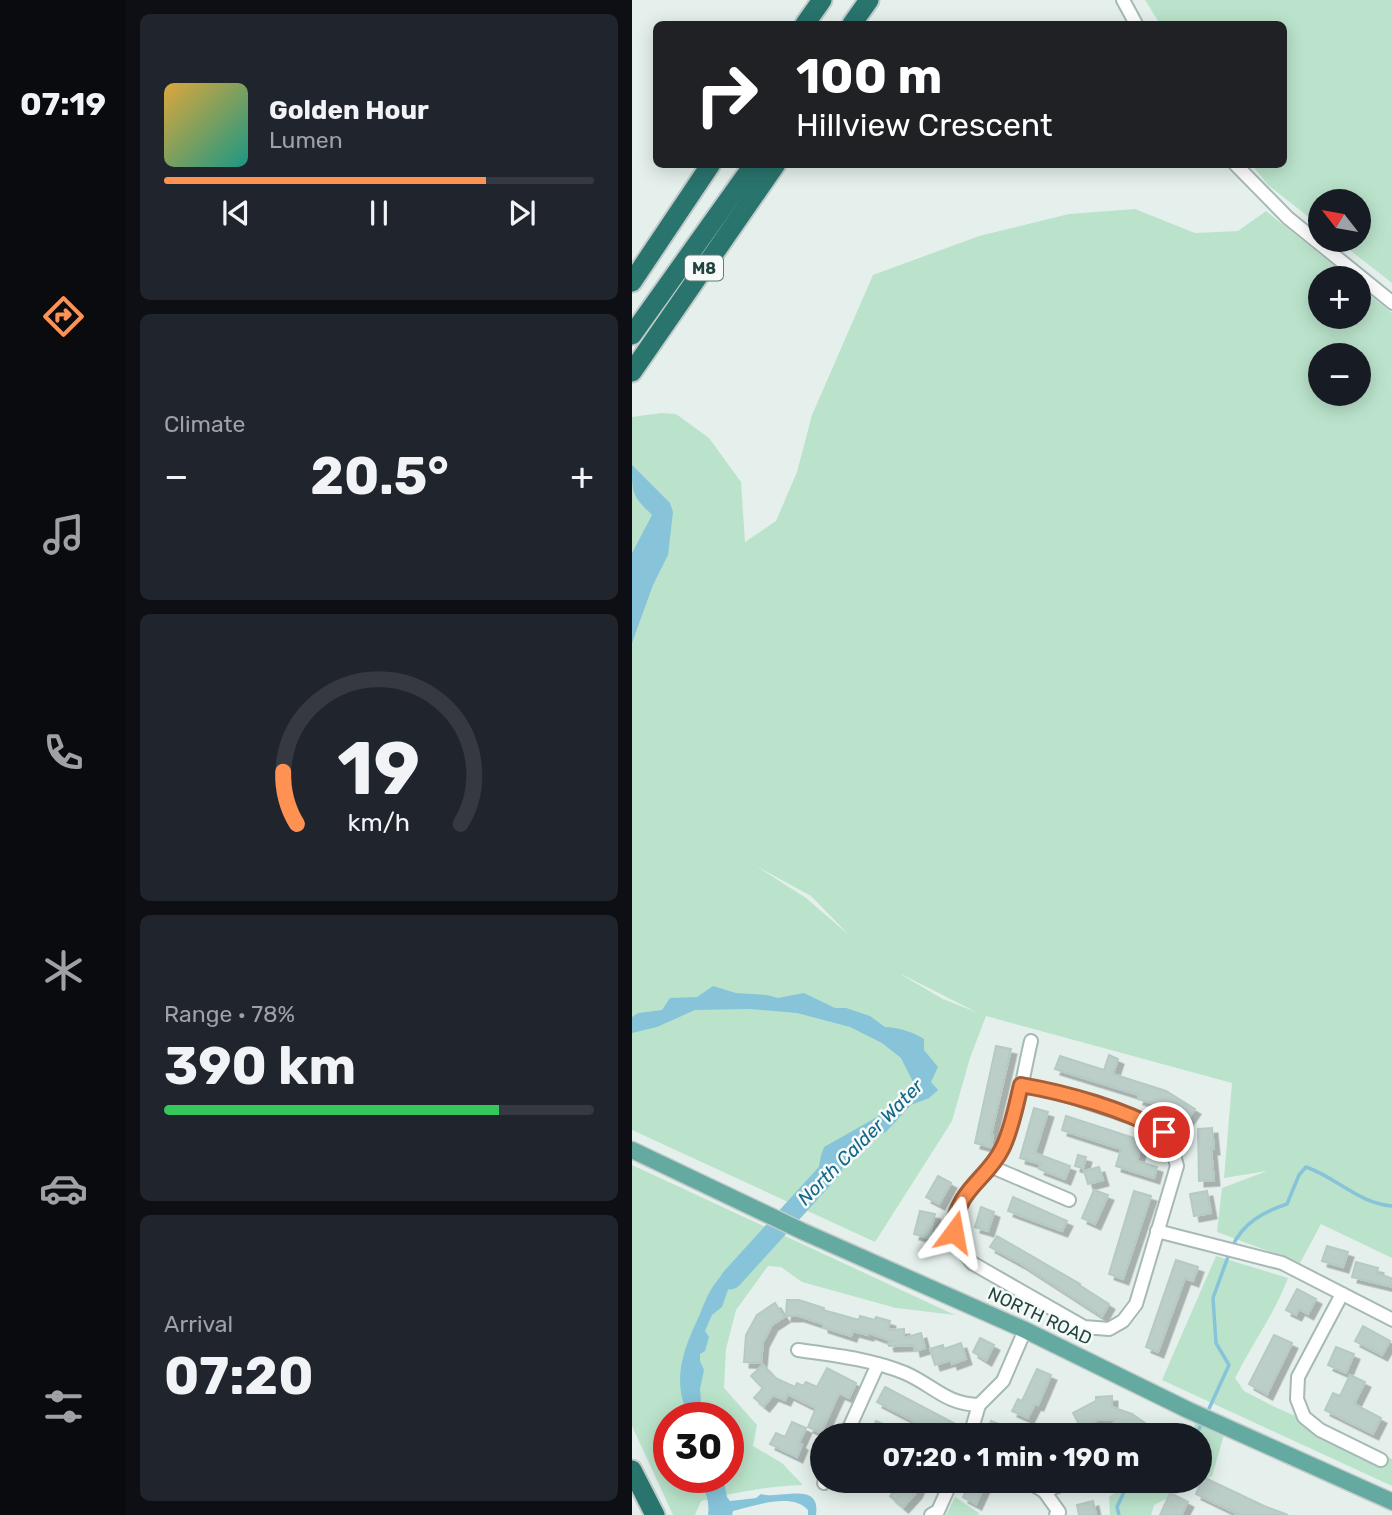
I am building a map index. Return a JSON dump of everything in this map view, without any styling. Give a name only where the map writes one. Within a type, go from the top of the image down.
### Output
[{"type":"highway","points":[[807,21],[822,0]]},
{"type":"highway","points":[[854,21],[869,0]]},
{"type":"highway","points":[[866,21],[878,0]]},
{"type":"highway","points":[[632,282],[708,168]]},
{"type":"highway","name":"M8","points":[[632,335],[751,168]]},
{"type":"highway","name":"M8","points":[[632,372],[773,168]]},
{"type":"highway","points":[[636,1478],[655,1515]]},
{"type":"main road","name":"NORTH ROAD","points":[[632,1150],[804,1232],[1025,1329],[1188,1410],[1392,1502]]},
{"type":"street","points":[[1123,0],[1134,21]]},
{"type":"street","points":[[1239,168],[1288,218],[1392,303]]},
{"type":"street","points":[[1021,1085],[1053,1091],[1149,1123],[1164,1132],[1170,1140],[1177,1166],[1136,1304],[1131,1314],[1109,1329],[1084,1327],[972,1263],[959,1247],[954,1232],[954,1220],[960,1202],[972,1185],[992,1167],[1004,1146],[1031,1041]]},
{"type":"street","points":[[992,1167],[1069,1200]]},
{"type":"street","points":[[1157,1231],[1282,1263],[1392,1320]]},
{"type":"street","points":[[1342,1294],[1298,1377],[1297,1399],[1304,1417],[1320,1430],[1376,1457],[1364,1467]]},
{"type":"street","points":[[974,1423],[979,1405],[1003,1381],[1025,1329]]},
{"type":"street","points":[[798,1350],[878,1364],[906,1373],[960,1405],[979,1405]]},
{"type":"street","points":[[851,1423],[878,1364]]},
{"type":"street","points":[[931,1515],[938,1511],[946,1493]]},
{"type":"street","points":[[1045,1493],[1059,1512],[1056,1515]]},
{"type":"green space","points":[[1145,0],[1392,0],[1392,283],[1352,252],[1371,252],[1371,189],[1308,189],[1308,217],[1268,185],[1254,168],[1287,168],[1287,21],[1158,21]]},
{"type":"green space","points":[[1135,209],[1195,233],[1238,231],[1266,211],[1308,245],[1308,252],[1317,252],[1334,266],[1308,266],[1308,329],[1371,329],[1371,296],[1392,313],[1392,1258],[1321,1224],[1300,1263],[1217,1232],[1222,1188],[1267,1171],[1224,1178],[1232,1083],[986,1016],[970,1058],[952,1121],[875,1242],[632,1130],[632,417],[676,414],[709,438],[741,482],[745,542],[776,521],[797,472],[812,415],[873,275],[979,236],[1069,214]],"holes":[[[756,866],[811,896],[849,935],[806,898]],[[902,975],[976,1012],[943,999]]]},
{"type":"green space","points":[[632,1165],[955,1315],[896,1308],[802,1282],[781,1267],[768,1266],[736,1310],[726,1349],[724,1388],[736,1402],[653,1402],[653,1472],[632,1426]]},
{"type":"green space","points":[[1216,1256],[1288,1278],[1277,1304],[1235,1378],[1244,1391],[1392,1459],[1392,1486],[1162,1380]]},
{"type":"green space","points":[[744,1410],[757,1425],[753,1446],[782,1463],[803,1485],[744,1491]]},
{"type":"green space","points":[[1212,1429],[1224,1435],[1212,1476]]},
{"type":"green space","points":[[663,1493],[735,1493],[701,1501],[695,1515],[673,1515]]},
{"type":"green space","points":[[1114,1493],[1178,1493],[1154,1505],[1151,1515],[1110,1515],[1109,1497]]},
{"type":"green space","points":[[955,1497],[979,1513],[978,1515],[946,1515]]},
{"type":"water","points":[[632,465],[670,503],[673,512],[668,555],[653,585],[632,643],[632,553],[652,515],[634,493]]},
{"type":"water","points":[[713,986],[736,993],[778,998],[804,993],[835,1008],[846,1008],[870,1016],[885,1027],[915,1034],[924,1039],[924,1050],[938,1067],[931,1082],[938,1090],[929,1098],[911,1105],[886,1132],[869,1140],[832,1172],[819,1196],[808,1186],[818,1172],[824,1147],[877,1117],[909,1092],[913,1082],[901,1058],[882,1043],[850,1027],[797,1013],[749,1009],[695,1010],[657,1027],[632,1033],[632,1017],[638,1013],[662,1010],[670,998],[697,997]]},
{"type":"water","points":[[746,1256],[752,1263],[728,1290],[722,1307],[712,1315],[705,1331],[709,1337],[705,1351],[700,1354],[704,1370],[700,1389],[701,1402],[684,1402],[681,1365],[689,1340],[712,1288],[725,1272]]},
{"type":"water","points":[[726,1493],[730,1501],[756,1498],[761,1494],[806,1495],[816,1504],[816,1515],[808,1515],[808,1510],[801,1505],[783,1501],[733,1511],[732,1515],[708,1515],[706,1494]]},
{"type":"building","points":[[996,1046],[1011,1049],[991,1135],[991,1147],[975,1143]]},
{"type":"building","points":[[1109,1055],[1118,1059],[1113,1074],[1166,1091],[1195,1109],[1186,1122],[1169,1111],[1171,1108],[1138,1099],[1139,1095],[1055,1069],[1060,1056],[1104,1070]]},
{"type":"building","points":[[1034,1108],[1048,1112],[1035,1153],[1070,1166],[1065,1179],[1039,1169],[1041,1164],[1020,1158]]},
{"type":"building","points":[[1066,1116],[1143,1141],[1137,1161],[1157,1167],[1154,1178],[1116,1166],[1121,1149],[1062,1130]]},
{"type":"building","points":[[1212,1128],[1214,1180],[1199,1181],[1198,1129]]},
{"type":"building","points":[[1078,1155],[1086,1157],[1083,1168],[1075,1166]]},
{"type":"building","points":[[1099,1167],[1103,1180],[1088,1184],[1084,1171]]},
{"type":"building","points":[[938,1176],[951,1183],[939,1204],[926,1197]]},
{"type":"building","points":[[1094,1190],[1108,1195],[1095,1224],[1082,1218]]},
{"type":"building","points":[[1134,1191],[1151,1196],[1123,1279],[1109,1274]]},
{"type":"building","points":[[1207,1191],[1211,1213],[1194,1216],[1190,1194]]},
{"type":"building","points":[[1013,1197],[1067,1221],[1062,1231],[1008,1211]]},
{"type":"building","points":[[981,1207],[994,1212],[988,1231],[975,1227]]},
{"type":"building","points":[[920,1211],[935,1214],[929,1238],[914,1234]]},
{"type":"building","points":[[997,1236],[1109,1304],[1102,1316],[1020,1263],[990,1247]]},
{"type":"building","points":[[1327,1246],[1348,1252],[1343,1267],[1322,1261]]},
{"type":"building","points":[[1176,1260],[1198,1267],[1193,1281],[1185,1278],[1158,1352],[1146,1347]]},
{"type":"building","points":[[1356,1262],[1378,1268],[1377,1273],[1393,1279],[1393,1287],[1352,1277]]},
{"type":"building","points":[[1297,1289],[1316,1299],[1308,1314],[1299,1309],[1296,1315],[1286,1310]]},
{"type":"building","points":[[787,1300],[799,1300],[859,1320],[860,1316],[890,1321],[888,1330],[904,1329],[904,1338],[921,1333],[925,1348],[915,1351],[914,1345],[889,1346],[891,1341],[869,1333],[868,1335],[853,1331],[851,1336],[799,1316],[786,1316]]},
{"type":"building","points":[[775,1303],[784,1317],[772,1325],[763,1342],[761,1363],[744,1362],[746,1335],[757,1315]]},
{"type":"building","points":[[1363,1326],[1390,1341],[1382,1355],[1355,1341]]},
{"type":"building","points":[[1274,1335],[1292,1343],[1267,1394],[1249,1384]]},
{"type":"building","points":[[980,1338],[994,1345],[986,1360],[973,1352]]},
{"type":"building","points":[[961,1343],[966,1359],[952,1364],[951,1360],[935,1365],[930,1349],[943,1345],[944,1349]]},
{"type":"building","points":[[1336,1347],[1354,1354],[1346,1373],[1328,1365]]},
{"type":"building","points":[[763,1365],[775,1378],[795,1387],[797,1383],[803,1386],[806,1382],[817,1387],[827,1368],[856,1383],[849,1398],[839,1393],[826,1423],[810,1423],[810,1428],[808,1427],[816,1408],[788,1394],[785,1400],[773,1395],[764,1406],[754,1398],[763,1388],[751,1376]]},
{"type":"building","points":[[1037,1369],[1051,1375],[1038,1405],[1035,1404],[1028,1418],[1012,1411],[1018,1399],[1022,1401]]},
{"type":"building","points":[[1350,1375],[1365,1382],[1354,1404],[1381,1418],[1373,1434],[1325,1410],[1333,1393],[1340,1396]]},
{"type":"building","points":[[885,1387],[953,1423],[918,1423],[877,1402]]},
{"type":"building","points":[[1112,1396],[1112,1407],[1132,1414],[1145,1423],[1114,1423],[1115,1419],[1078,1423],[1073,1413],[1096,1401],[1096,1397]]},
{"type":"building","points":[[792,1422],[806,1428],[799,1443],[802,1445],[797,1457],[770,1444],[776,1433],[785,1437]]},
{"type":"building","points":[[1212,1481],[1288,1515],[1235,1515],[1236,1513],[1196,1494],[1212,1493]]},
{"type":"building","points":[[892,1493],[916,1493],[903,1507],[890,1496]]},
{"type":"building","points":[[965,1493],[981,1493],[976,1504],[963,1497]]},
{"type":"building","points":[[1170,1493],[1188,1502],[1181,1515],[1160,1515]]},
{"type":"building","points":[[1093,1501],[1096,1515],[1079,1515],[1077,1505]]},
{"type":"waterway","points":[[1232,1247],[1248,1225],[1287,1204],[1299,1175],[1306,1167],[1369,1200],[1393,1206]]},
{"type":"waterway","name":"North Calder Water","points":[[731,1279],[832,1168]]},
{"type":"waterway","points":[[1207,1413],[1229,1365],[1216,1343],[1213,1298],[1229,1254]]},
{"type":"waterway","points":[[1119,1515],[1117,1507],[1124,1493]]},
{"type":"route","points":[[954,1232],[954,1220],[960,1202],[972,1185],[992,1167],[1004,1146],[1021,1085],[1053,1091],[1149,1123],[1164,1132]]}]
